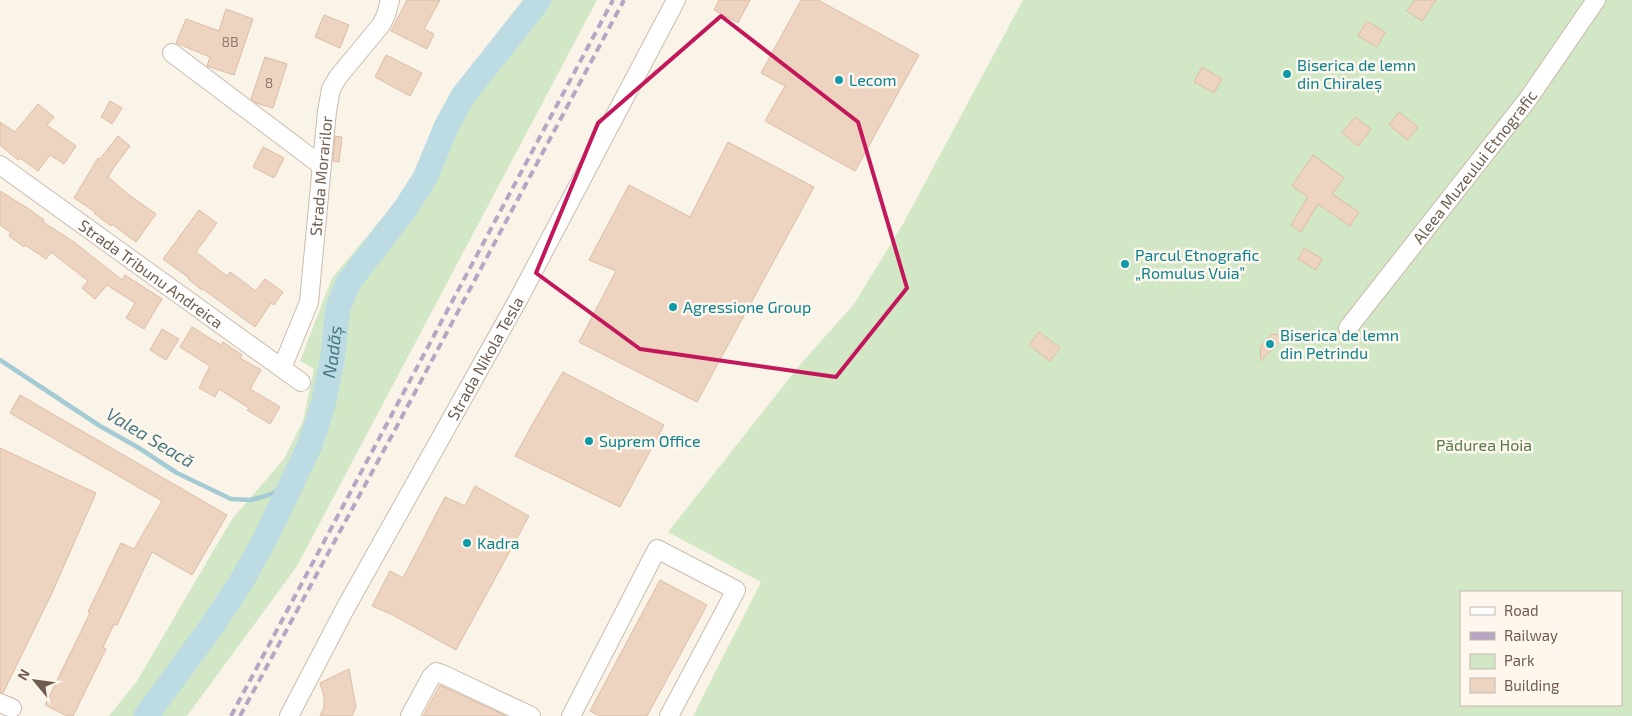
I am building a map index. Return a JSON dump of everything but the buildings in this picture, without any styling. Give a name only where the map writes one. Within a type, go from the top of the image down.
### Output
[{"type":"street","name":"Strada Morarilor","points":[[282,368],[309,302],[327,111],[331,89],[338,77],[381,24],[386,15],[390,0]]},
{"type":"street","name":"Strada Nikola Tesla","points":[[289,716],[346,607],[519,298],[676,0]]},
{"type":"street","name":"Aleea Muzeului Etnografic","points":[[1348,328],[1528,100],[1596,0]]},
{"type":"street","points":[[172,53],[322,166]]},
{"type":"street","name":"Strada Tribunu Andreica","points":[[0,165],[302,382]]},
{"type":"street","points":[[571,716],[657,549],[736,590],[669,716]]},
{"type":"street","points":[[410,716],[431,677],[436,672],[530,716]]},
{"type":"highlighted area","points":[[721,16],[858,122],[907,288],[836,377],[640,349],[536,273],[598,123]]},
{"type":"green space","points":[[528,0],[597,0],[297,566],[187,716],[109,716],[137,681],[232,519],[284,459],[303,421],[314,369],[300,361],[332,278],[415,179],[448,109],[474,66]]},
{"type":"green space","name":"Pădurea Hoia","points":[[1023,0],[1632,0],[1632,716],[693,716],[761,582],[668,532],[799,366],[854,304],[903,224]]},
{"type":"waterway","name":"Nadăș","points":[[146,716],[212,626],[241,582],[265,539],[310,445],[323,405],[332,362],[338,308],[348,283],[405,209],[425,178],[446,127],[463,96],[539,0]]},
{"type":"waterway","name":"Valea Seacă","points":[[0,360],[100,426],[139,448],[177,473],[231,499],[251,500],[272,494],[293,478]]},
{"type":"railway","points":[[231,716],[613,0]]},
{"type":"railway","points":[[240,716],[624,0]]},
{"type":"place","name":"Biserica de lemn din Chiraleș","points":[[1287,74]]},
{"type":"place","name":"Lecom","points":[[839,80]]},
{"type":"place","name":"Parcul Etnografic „Romulus Vuia”","points":[[1125,264]]},
{"type":"place","name":"Agressione Group","points":[[673,307]]},
{"type":"place","name":"Biserica de lemn din Petrindu","points":[[1270,344]]},
{"type":"place","name":"Suprem Office","points":[[589,441]]},
{"type":"place","name":"Kadra","points":[[467,543]]}]
